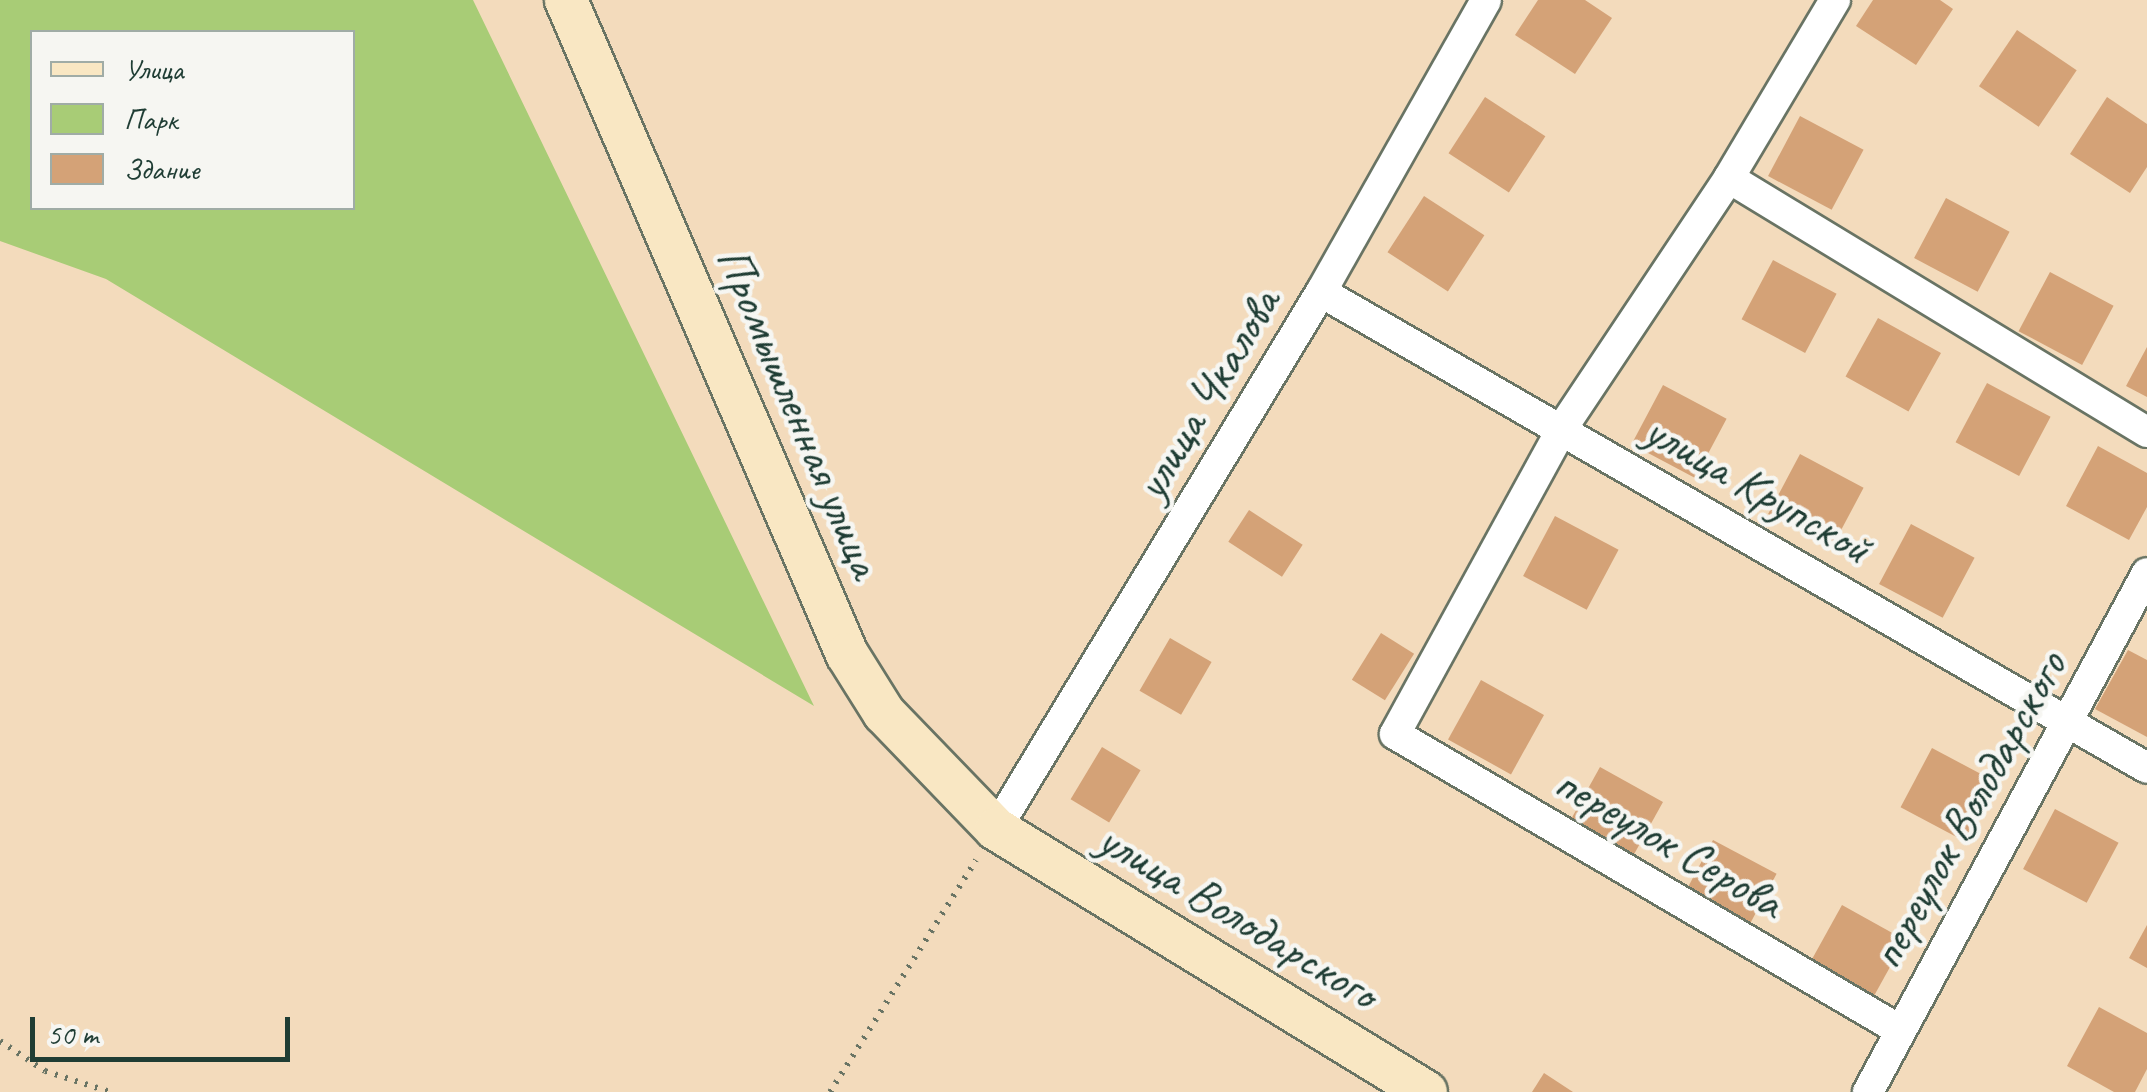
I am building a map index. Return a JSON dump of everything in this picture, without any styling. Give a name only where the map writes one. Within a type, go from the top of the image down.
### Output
[{"type":"main road","name":"Промышленная улица","points":[[566,0],[847,654],[922,758],[996,828]]},
{"type":"main road","name":"улица Володарского","points":[[996,828],[1426,1092]]},
{"type":"street","name":"улица Чкалова","points":[[996,828],[1321,292],[1486,0]]},
{"type":"street","points":[[1563,427],[1729,178],[1836,0]]},
{"type":"street","points":[[1729,178],[2147,432]]},
{"type":"street","name":"улица Крупской","points":[[1321,292],[1563,427],[2147,768]]},
{"type":"street","name":"переулок Серова","points":[[1563,427],[1395,734],[1898,1029]]},
{"type":"street","name":"переулок Володарского","points":[[1868,1092],[1898,1029],[2071,724],[2147,572]]},
{"type":"path","points":[[830,1092],[996,828]]},
{"type":"path","points":[[0,1041],[45,1071],[110,1092]]},
{"type":"green space","points":[[0,0],[473,0],[814,706],[106,279],[0,241]]},
{"type":"building","points":[[1538,0],[1585,0],[1612,18],[1575,74],[1515,35]]},
{"type":"building","points":[[1873,0],[1940,0],[1953,9],[1916,65],[1856,26]]},
{"type":"building","points":[[2017,30],[2077,70],[2039,127],[1979,86]]},
{"type":"building","points":[[1485,97],[1545,136],[1509,192],[1449,153]]},
{"type":"building","points":[[2107,97],[2147,124],[2147,167],[2130,193],[2070,154]]},
{"type":"building","points":[[1800,116],[1864,150],[1832,210],[1768,176]]},
{"type":"building","points":[[1424,196],[1484,235],[1448,291],[1388,252]]},
{"type":"building","points":[[1946,198],[2010,232],[1978,292],[1914,258]]},
{"type":"building","points":[[1773,260],[1837,294],[1805,353],[1742,319]]},
{"type":"building","points":[[2050,272],[2114,306],[2082,365],[2019,331]]},
{"type":"building","points":[[1878,318],[1941,353],[1908,412],[1846,377]]},
{"type":"building","points":[[2147,347],[2147,397],[2126,386]]},
{"type":"building","points":[[1987,383],[2051,417],[2019,476],[1956,442]]},
{"type":"building","points":[[1663,385],[1727,419],[1695,478],[1632,444]]},
{"type":"building","points":[[2098,446],[2147,473],[2147,507],[2129,540],[2066,506]]},
{"type":"building","points":[[1800,454],[1864,488],[1832,548],[1768,514]]},
{"type":"building","points":[[1249,510],[1303,545],[1282,577],[1228,542]]},
{"type":"building","points":[[1555,516],[1619,550],[1587,610],[1523,576]]},
{"type":"building","points":[[1911,524],[1975,558],[1943,618],[1879,584]]},
{"type":"building","points":[[1381,633],[1414,654],[1385,700],[1352,680]]},
{"type":"building","points":[[1170,638],[1212,662],[1181,715],[1140,691]]},
{"type":"building","points":[[2128,650],[2147,660],[2147,737],[2095,709]]},
{"type":"building","points":[[1481,680],[1544,715],[1511,774],[1448,739]]},
{"type":"building","points":[[1102,747],[1141,770],[1109,822],[1071,799]]},
{"type":"building","points":[[1932,748],[1996,782],[1964,841],[1901,807]]},
{"type":"building","points":[[1600,767],[1663,802],[1630,861],[1567,826]]},
{"type":"building","points":[[2055,809],[2119,843],[2087,903],[2023,869]]},
{"type":"building","points":[[1713,840],[1777,874],[1745,933],[1682,899]]},
{"type":"building","points":[[1842,905],[1905,940],[1872,999],[1809,964]]},
{"type":"building","points":[[2147,925],[2147,968],[2129,958]]},
{"type":"building","points":[[2099,1007],[2147,1033],[2147,1069],[2135,1092],[2114,1092],[2067,1066]]},
{"type":"building","points":[[1544,1073],[1573,1092],[1532,1092]]}]
